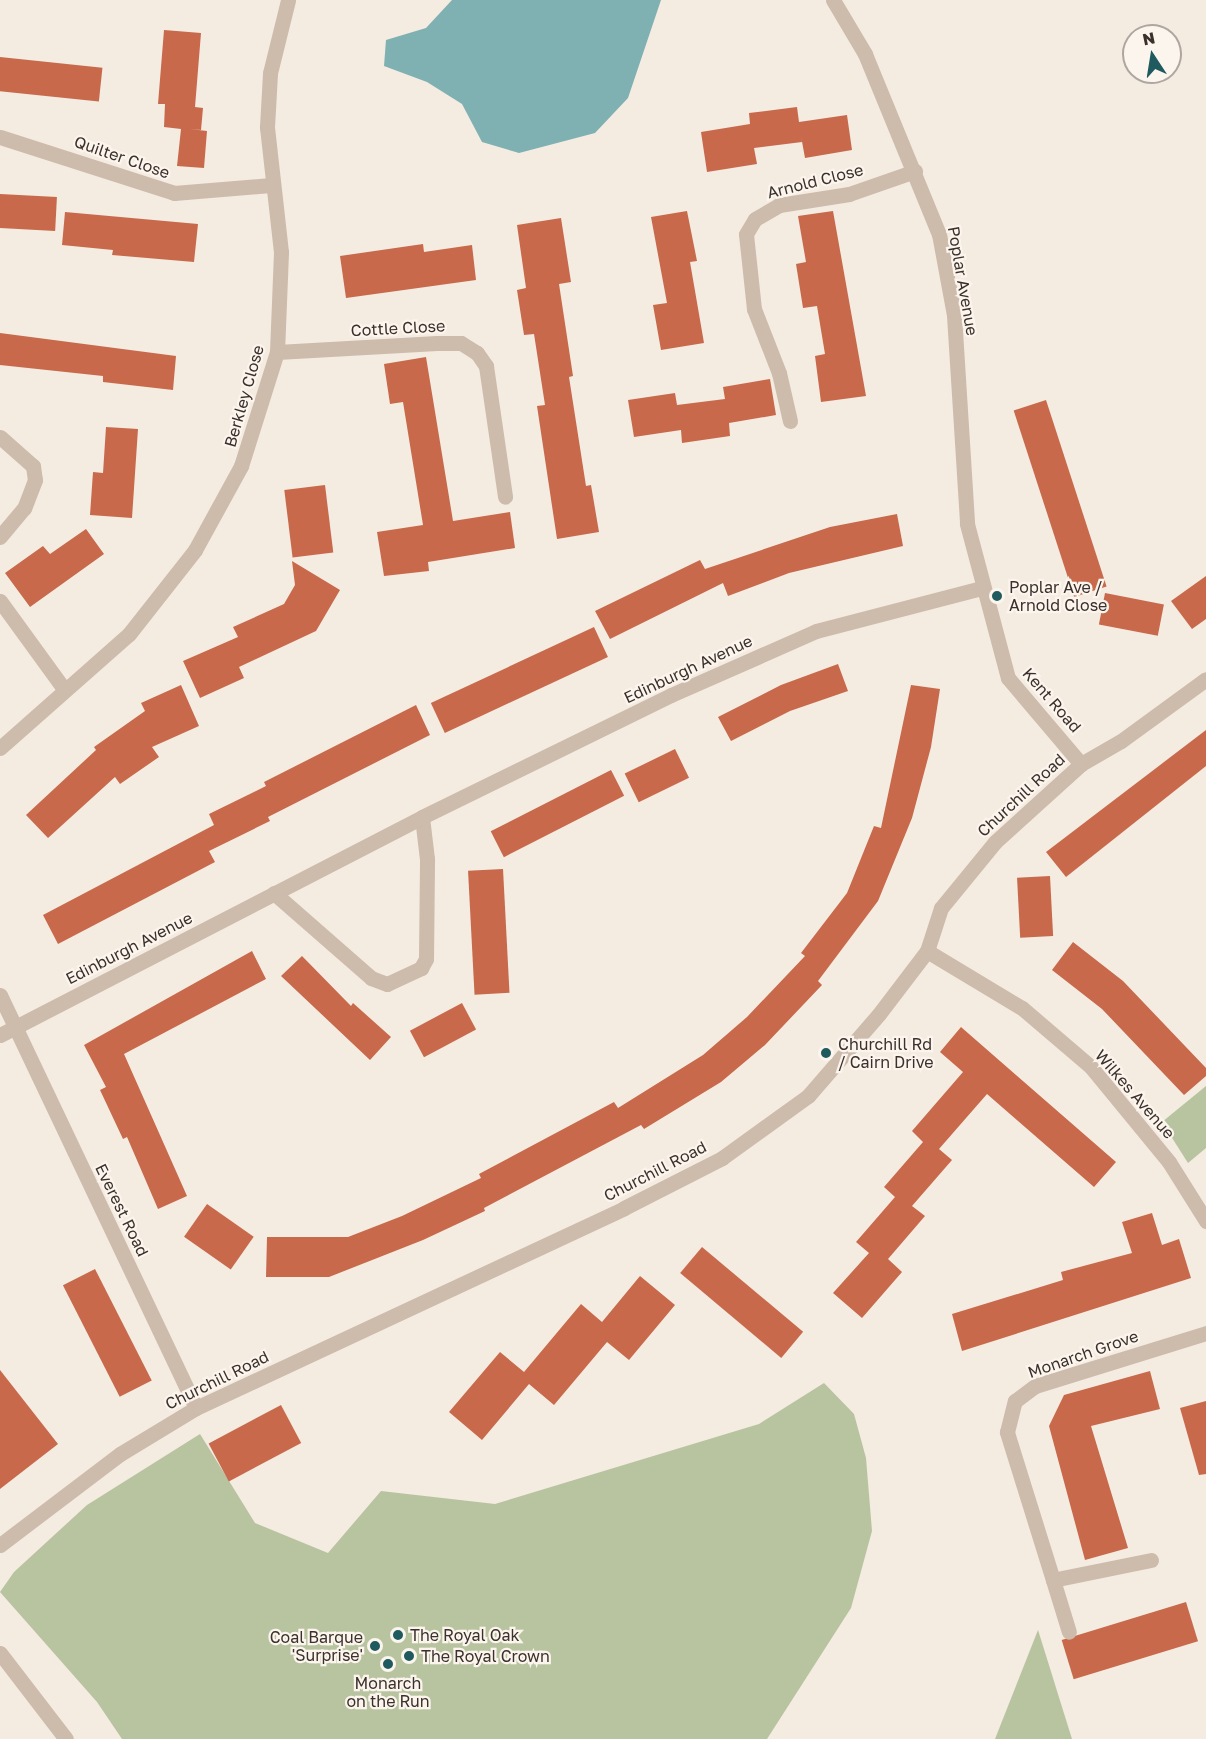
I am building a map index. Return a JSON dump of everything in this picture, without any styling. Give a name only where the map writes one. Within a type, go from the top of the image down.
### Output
[{"type":"street","name":"Berkley Close","points":[[0,748],[64,689],[129,634],[195,550],[242,466],[277,352],[281,252],[271,185],[270,73],[288,0]]},
{"type":"street","name":"Poplar Avenue","points":[[833,0],[865,54],[939,234],[954,315],[967,524],[981,588]]},
{"type":"street","name":"Quilter Close","points":[[0,137],[174,193],[271,185]]},
{"type":"street","name":"Arnold Close","points":[[790,421],[780,373],[754,309],[746,234],[755,219],[779,205],[849,194],[915,171]]},
{"type":"street","name":"Cottle Close","points":[[277,352],[461,343],[477,352],[486,366],[506,496]]},
{"type":"street","points":[[0,436],[33,466],[35,480],[24,508],[0,537]]},
{"type":"street","name":"Kent Road","points":[[981,588],[1008,678],[1081,764]]},
{"type":"street","name":"Edinburgh Avenue","points":[[0,1035],[422,817],[671,695],[816,631],[981,588]]},
{"type":"street","points":[[0,601],[64,689]]},
{"type":"street","name":"Churchill Road","points":[[0,1545],[120,1454],[196,1408],[624,1208],[722,1158],[808,1096],[879,1014],[927,951],[941,908],[995,842],[1081,764],[1121,741],[1206,680]]},
{"type":"street","points":[[274,894],[371,978],[387,984],[421,968],[426,959],[427,937],[427,859],[422,817]]},
{"type":"street","name":"Wilkes Avenue","points":[[927,951],[1022,1008],[1091,1067],[1169,1162],[1206,1221]]},
{"type":"street","points":[[0,995],[15,1028]]},
{"type":"street","name":"Everest Road","points":[[15,1028],[196,1408]]},
{"type":"street","name":"Monarch Grove","points":[[1069,1632],[1007,1432],[1015,1401],[1035,1386],[1206,1334]]},
{"type":"street","points":[[1053,1580],[1151,1560]]},
{"type":"street","points":[[0,1653],[66,1739]]},
{"type":"green space","points":[[1206,1086],[1206,1148],[1188,1163],[1162,1122]]},
{"type":"green space","points":[[824,1383],[854,1414],[866,1458],[872,1531],[851,1608],[767,1739],[122,1739],[97,1702],[0,1592],[14,1572],[87,1505],[200,1434],[255,1523],[328,1553],[381,1491],[495,1504],[759,1424]]},
{"type":"green space","points":[[1038,1630],[1072,1739],[995,1739]]},
{"type":"water","points":[[452,0],[661,0],[628,98],[595,133],[519,153],[482,142],[462,104],[427,82],[384,66],[386,40],[426,28]]},
{"type":"building","points":[[164,30],[201,33],[195,107],[203,108],[201,130],[190,129],[207,131],[204,168],[177,166],[181,129],[164,127],[165,104],[158,104]]},
{"type":"building","points":[[0,57],[102,68],[99,102],[0,91]]},
{"type":"building","points":[[797,107],[799,122],[847,115],[852,150],[805,158],[801,136],[802,142],[754,148],[757,164],[707,172],[701,132],[750,124],[749,113]]},
{"type":"building","points":[[0,194],[57,197],[55,231],[0,228]]},
{"type":"building","points":[[687,211],[697,261],[690,262],[704,343],[661,350],[653,305],[667,303],[651,217]]},
{"type":"building","points":[[833,211],[866,396],[821,402],[815,356],[825,354],[817,306],[803,308],[796,264],[806,262],[798,216]]},
{"type":"building","points":[[65,212],[198,224],[194,262],[112,255],[113,250],[62,245]]},
{"type":"building","points":[[561,218],[571,282],[559,284],[573,376],[569,377],[586,486],[591,485],[599,532],[557,539],[537,406],[545,405],[534,334],[524,335],[517,290],[526,288],[517,225]]},
{"type":"building","points":[[423,244],[424,252],[472,245],[476,280],[346,298],[340,256]]},
{"type":"building","points":[[0,333],[176,356],[173,390],[103,382],[103,376],[0,365]]},
{"type":"building","points":[[426,357],[453,521],[510,512],[515,548],[428,562],[429,571],[384,576],[377,532],[423,525],[403,402],[390,404],[384,364]]},
{"type":"building","points":[[770,379],[776,415],[729,423],[730,436],[682,443],[681,430],[634,437],[628,400],[675,393],[677,405],[725,399],[723,387]]},
{"type":"building","points":[[1046,400],[1107,586],[1074,597],[1014,411]]},
{"type":"building","points":[[106,427],[138,429],[132,518],[90,515],[93,472],[103,473]]},
{"type":"building","points":[[325,485],[333,552],[293,557],[284,490]]},
{"type":"building","points":[[897,514],[903,546],[789,573],[728,596],[723,583],[610,639],[595,611],[700,560],[705,569],[830,527]]},
{"type":"building","points":[[86,529],[104,554],[30,607],[5,573],[43,546],[50,554]]},
{"type":"building","points":[[292,561],[340,590],[316,631],[239,667],[244,678],[200,698],[183,661],[238,637],[233,627],[284,604],[295,585]]},
{"type":"building","points":[[1206,576],[1206,619],[1192,629],[1171,601]]},
{"type":"building","points":[[1105,593],[1164,604],[1158,636],[1099,624]]},
{"type":"building","points":[[594,627],[608,657],[445,733],[431,703]]},
{"type":"building","points":[[838,664],[848,691],[790,711],[731,741],[718,717],[781,685]]},
{"type":"building","points":[[181,685],[199,726],[152,747],[159,757],[120,784],[115,777],[48,838],[26,815],[96,750],[94,747],[145,711],[141,703]]},
{"type":"building","points":[[911,685],[940,689],[931,747],[912,818],[878,901],[818,981],[822,985],[765,1045],[721,1082],[644,1129],[641,1125],[484,1208],[485,1211],[423,1240],[329,1277],[266,1277],[267,1237],[348,1237],[402,1216],[481,1178],[479,1174],[614,1102],[618,1108],[703,1055],[747,1017],[805,956],[801,953],[847,893],[874,826],[881,828]]},
{"type":"building","points":[[416,705],[430,735],[268,817],[270,821],[209,851],[215,862],[58,944],[43,915],[214,825],[209,814],[266,786],[264,782]]},
{"type":"building","points":[[1206,730],[1206,766],[1066,877],[1046,852]]},
{"type":"building","points":[[675,749],[689,778],[639,802],[625,774]]},
{"type":"building","points":[[611,770],[624,796],[504,857],[491,831]]},
{"type":"building","points":[[503,869],[509,993],[475,995],[468,871]]},
{"type":"building","points":[[1050,876],[1053,936],[1020,938],[1017,878]]},
{"type":"building","points":[[1073,942],[1123,981],[1206,1068],[1206,1076],[1184,1095],[1102,1009],[1052,970]]},
{"type":"building","points":[[252,951],[266,979],[124,1054],[187,1196],[158,1209],[127,1137],[123,1139],[100,1090],[106,1087],[84,1045]]},
{"type":"building","points":[[302,956],[351,1006],[353,1003],[391,1037],[370,1060],[281,976]]},
{"type":"building","points":[[462,1003],[476,1029],[424,1057],[410,1031]]},
{"type":"building","points":[[961,1027],[1116,1162],[1094,1187],[987,1094],[939,1149],[952,1160],[912,1206],[925,1216],[888,1259],[902,1272],[862,1318],[833,1293],[869,1253],[856,1242],[895,1197],[884,1187],[923,1142],[912,1131],[963,1072],[940,1052]]},
{"type":"building","points":[[207,1204],[254,1237],[231,1269],[184,1237]]},
{"type":"building","points":[[1152,1213],[1162,1245],[1179,1239],[1191,1278],[962,1351],[952,1314],[1063,1280],[1061,1272],[1132,1253],[1122,1222]]},
{"type":"building","points":[[702,1247],[803,1332],[781,1358],[680,1273]]},
{"type":"building","points":[[95,1269],[152,1380],[120,1397],[63,1285]]},
{"type":"building","points":[[640,1276],[675,1305],[629,1360],[607,1342],[554,1405],[529,1384],[482,1440],[449,1412],[500,1352],[524,1372],[581,1304],[602,1322]]},
{"type":"building","points":[[0,1370],[58,1444],[0,1489]]},
{"type":"building","points":[[1150,1371],[1160,1409],[1091,1426],[1128,1548],[1085,1560],[1049,1426],[1064,1395]]},
{"type":"building","points":[[1206,1401],[1206,1474],[1199,1475],[1180,1408]]},
{"type":"building","points":[[281,1405],[301,1443],[229,1481],[209,1443]]},
{"type":"building","points":[[1186,1602],[1198,1641],[1074,1679],[1062,1640]]},
{"type":"place","name":"Poplar Ave / Arnold Close","points":[[997,596]]},
{"type":"place","name":"Churchill Rd / Cairn Drive","points":[[826,1053]]},
{"type":"place","name":"The Royal Oak","points":[[398,1635]]},
{"type":"place","name":"Coal Barque 'Surprise'","points":[[375,1646]]},
{"type":"place","name":"The Royal Crown","points":[[409,1656]]},
{"type":"place","name":"Monarch on the Run","points":[[388,1664]]}]
